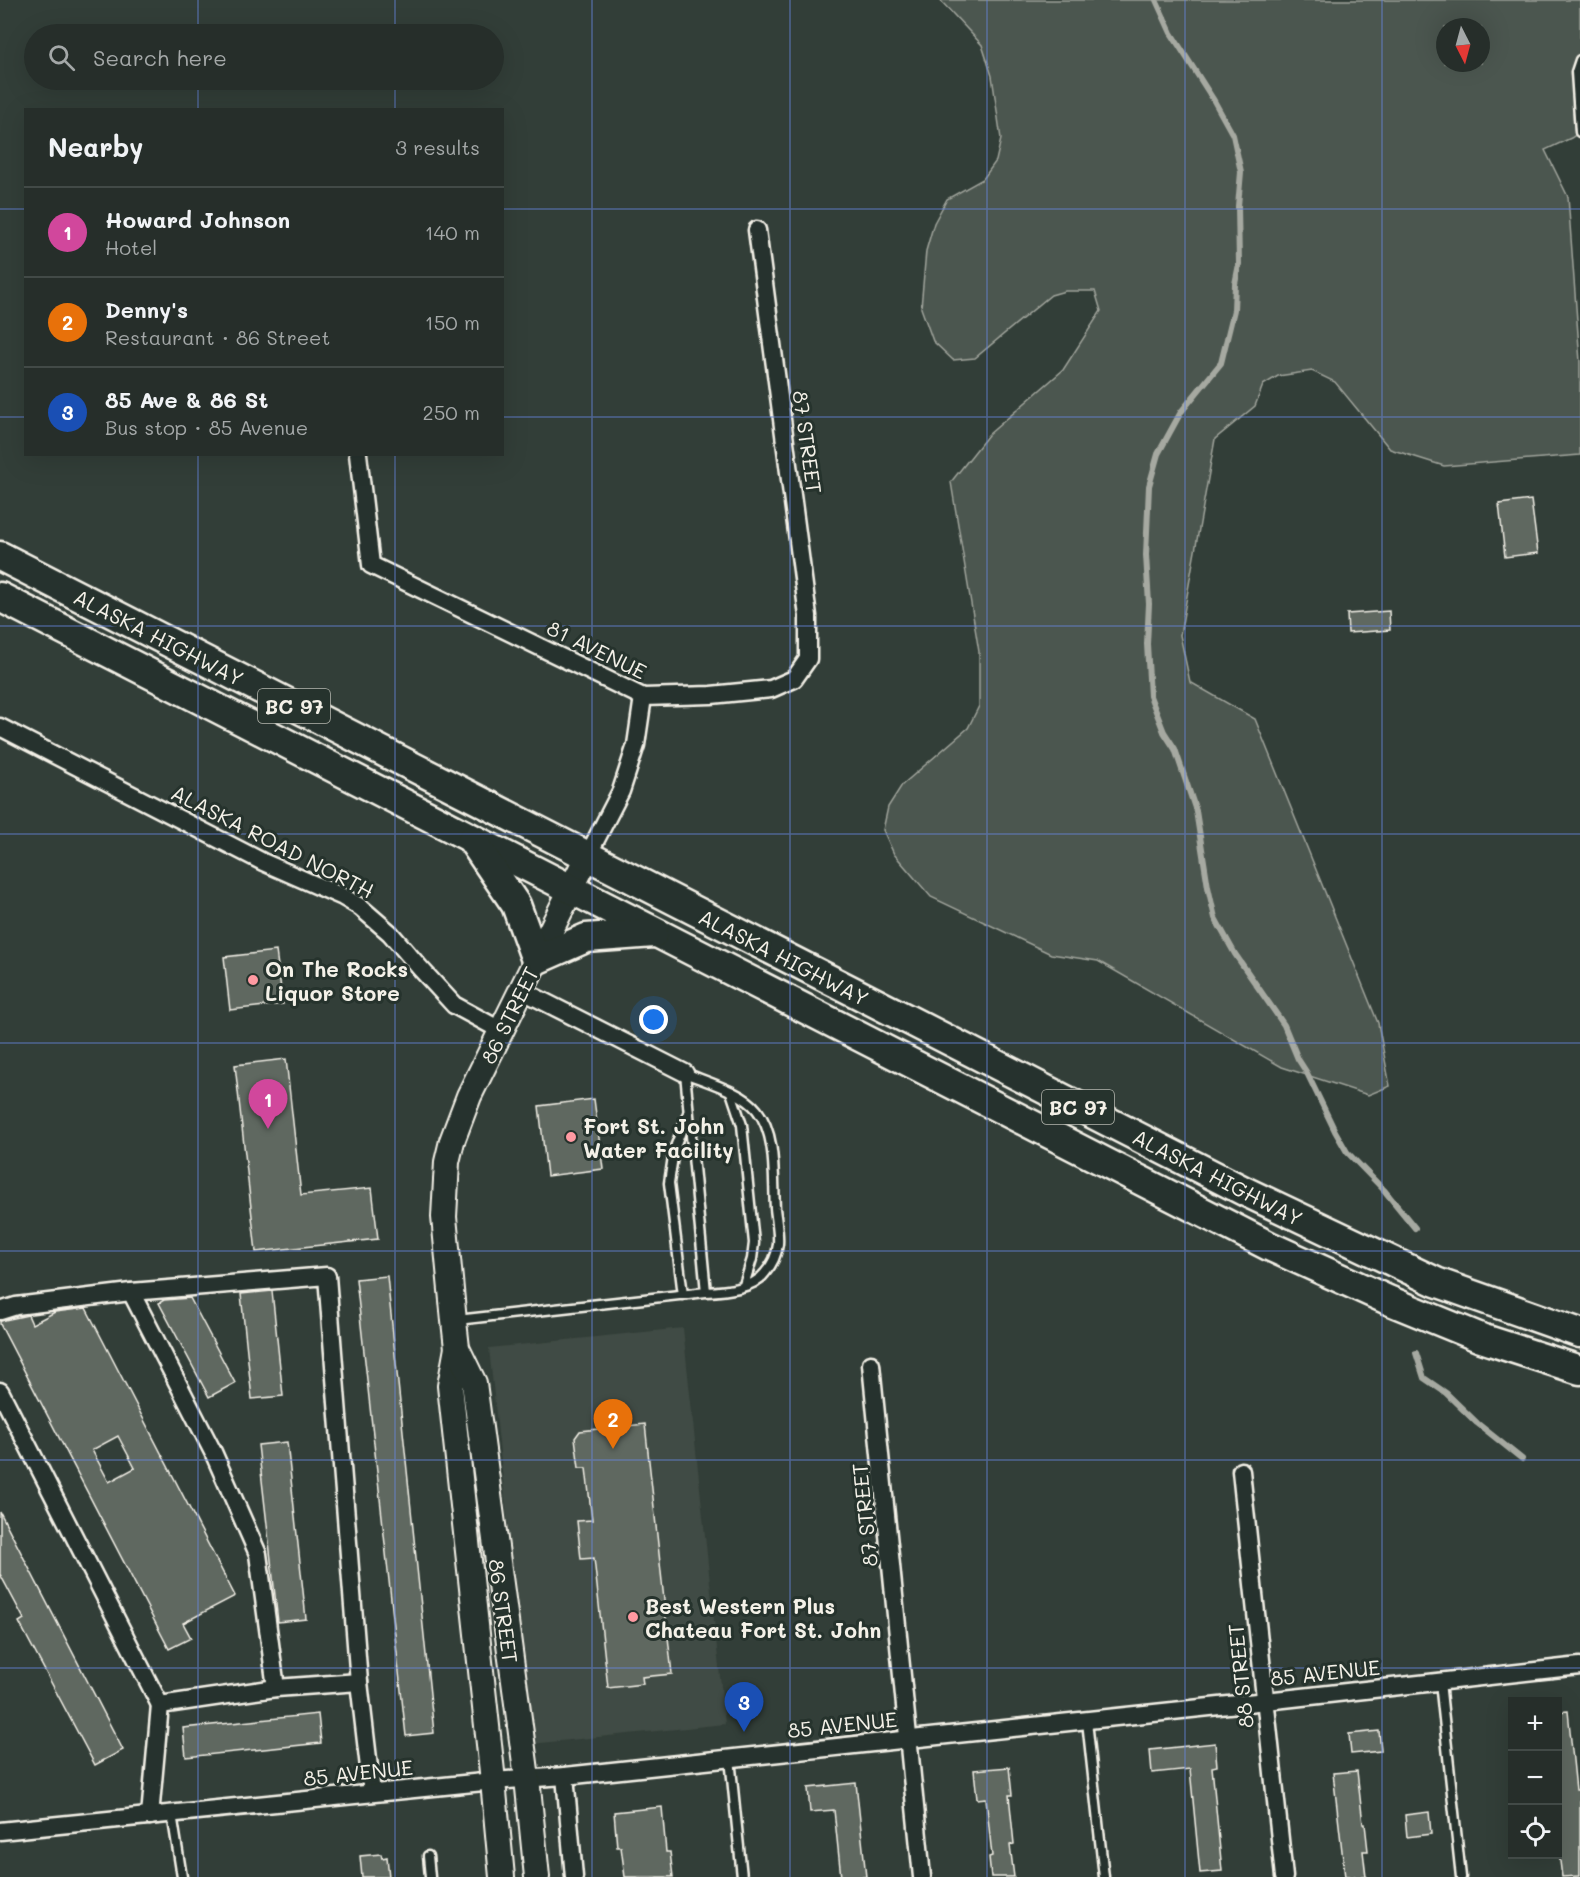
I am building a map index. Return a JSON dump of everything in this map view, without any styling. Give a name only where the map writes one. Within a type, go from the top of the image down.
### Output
[{"type":"highway","name":"ALASKA HIGHWAY","points":[[0,556],[1246,1192],[1436,1282],[1580,1333]]},
{"type":"highway","name":"ALASKA HIGHWAY","points":[[0,597],[1269,1245],[1388,1300],[1481,1338],[1580,1370]]},
{"type":"highway","points":[[470,838],[516,905],[536,960],[586,938],[656,933]]},
{"type":"main road","name":"86 STREET","points":[[502,1877],[450,1386],[457,1348],[444,1217],[447,1162],[458,1122],[500,1030],[587,857]]},
{"type":"main road","name":"86 STREET","points":[[457,1348],[474,1383],[527,1778],[537,1877]]},
{"type":"street","name":"87 STREET","points":[[757,230],[808,616],[808,659]]},
{"type":"street","name":"81 AVENUE","points":[[358,456],[371,564],[643,697],[711,695],[771,689],[794,679],[808,659]]},
{"type":"street","name":"86 STREET","points":[[587,857],[621,791],[636,745],[643,697]]},
{"type":"street","name":"ALASKA ROAD NORTH","points":[[0,727],[263,862],[343,897],[360,907],[390,933],[454,1005],[500,1030]]},
{"type":"street","points":[[521,990],[685,1072]]},
{"type":"street","points":[[0,1311],[16,1306],[131,1292],[327,1276],[359,1682],[372,1793]]},
{"type":"street","points":[[131,1292],[213,1452],[258,1554],[276,1688]]},
{"type":"street","name":"87 STREET","points":[[872,1364],[922,1877]]},
{"type":"street","points":[[0,1391],[160,1705],[150,1816]]},
{"type":"street","name":"88 STREET","points":[[1241,1471],[1284,1877]]},
{"type":"street","name":"85 AVENUE","points":[[0,1830],[493,1781],[565,1776],[1580,1666]]},
{"type":"street","points":[[160,1705],[276,1688],[359,1682]]},
{"type":"street","points":[[565,1776],[574,1877]]},
{"type":"lane","points":[[1580,60],[1576,72],[1580,132]]},
{"type":"lane","points":[[454,1321],[726,1291],[752,1283],[764,1275],[774,1259],[778,1244],[772,1158],[765,1123],[747,1099],[685,1072],[706,1293]]},
{"type":"lane","points":[[731,1092],[742,1125],[754,1242],[752,1259],[744,1285]]},
{"type":"lane","points":[[683,1295],[669,1183],[674,1150],[689,1111]]},
{"type":"lane","points":[[1440,1682],[1461,1877]]},
{"type":"lane","points":[[1087,1721],[1104,1877]]},
{"type":"lane","points":[[730,1758],[742,1877]]},
{"type":"lane","points":[[172,1814],[182,1877]]},
{"type":"lane","points":[[428,1856],[430,1877]]},
{"type":"shaded area","points":[[940,0],[1580,0],[1580,132],[1545,150],[1568,197],[1580,362],[1580,455],[1444,466],[1390,449],[1335,382],[1312,371],[1278,376],[1263,385],[1255,406],[1215,439],[1180,635],[1190,682],[1255,719],[1378,1023],[1390,1086],[1368,1095],[1282,1067],[1098,961],[1051,954],[931,897],[894,854],[883,830],[888,807],[902,785],[968,728],[979,706],[979,652],[951,482],[988,435],[1063,370],[1101,311],[1095,291],[1065,291],[1051,295],[975,358],[953,360],[933,341],[921,308],[926,251],[934,223],[947,199],[983,179],[996,161],[1001,139],[992,76],[982,45]]},
{"type":"shaded area","points":[[683,1328],[725,1724],[531,1744],[489,1348]]},
{"type":"building","points":[[1531,500],[1538,553],[1505,557],[1499,504]]},
{"type":"building","points":[[1389,611],[1390,630],[1348,633],[1347,614]]},
{"type":"building","name":"On The Rocks Liquor Store","points":[[276,951],[283,1004],[230,1010],[224,957]]},
{"type":"building","points":[[286,1059],[301,1195],[372,1188],[378,1239],[256,1252],[235,1065]]},
{"type":"building","name":"Fort St. John Water Facility","points":[[594,1099],[603,1169],[547,1176],[539,1106]]},
{"type":"building","points":[[387,1276],[434,1733],[406,1736],[356,1279]]},
{"type":"building","points":[[272,1291],[283,1396],[252,1399],[241,1294]]},
{"type":"building","points":[[190,1298],[235,1383],[209,1397],[159,1303],[164,1300]]},
{"type":"building","points":[[86,1308],[235,1596],[183,1623],[191,1638],[169,1649],[0,1324],[0,1321],[28,1315],[32,1324],[55,1312]],"holes":[[[118,1436],[135,1468],[109,1482],[92,1450]]]},
{"type":"building","name":"Best Western Plus Chateau Fort St. John","points":[[645,1424],[672,1674],[642,1677],[643,1684],[608,1688],[594,1558],[581,1559],[577,1521],[592,1520],[586,1468],[579,1468],[575,1438],[580,1431]]},
{"type":"building","points":[[287,1442],[306,1619],[278,1622],[258,1445]]},
{"type":"building","points":[[0,1512],[123,1750],[95,1765],[19,1622],[24,1619],[0,1574]]},
{"type":"building","points":[[1568,1711],[1576,1790],[1580,1790],[1580,1876],[1562,1877],[1560,1859],[1562,1859],[1562,1712]]},
{"type":"building","points":[[318,1714],[321,1743],[186,1757],[183,1728]]},
{"type":"building","points":[[1379,1731],[1381,1751],[1351,1754],[1349,1734]]},
{"type":"building","points":[[1215,1743],[1217,1766],[1212,1767],[1222,1871],[1200,1873],[1190,1769],[1152,1773],[1150,1750]]},
{"type":"building","points":[[1009,1767],[1012,1795],[1009,1795],[1014,1844],[1010,1845],[1014,1877],[991,1877],[989,1857],[992,1856],[986,1798],[977,1799],[974,1770]]},
{"type":"building","points":[[1357,1771],[1368,1851],[1363,1851],[1366,1877],[1345,1877],[1333,1773]]},
{"type":"building","points":[[856,1783],[866,1877],[841,1877],[834,1810],[810,1812],[808,1788]]},
{"type":"building","points":[[662,1807],[666,1852],[670,1852],[673,1877],[625,1877],[621,1847],[617,1847],[614,1812]]},
{"type":"building","points":[[1429,1812],[1431,1834],[1407,1837],[1405,1815]]},
{"type":"building","points":[[381,1854],[382,1858],[387,1857],[389,1877],[362,1877],[360,1856]]},
{"type":"waterway","points":[[1156,0],[1171,33],[1233,135],[1241,172],[1238,206],[1239,264],[1235,284],[1234,310],[1221,363],[1181,412],[1158,454],[1149,486],[1146,555],[1150,696],[1164,732],[1175,749],[1196,811],[1215,918],[1235,954],[1284,1025],[1298,1059],[1347,1152],[1384,1190],[1415,1228]]},
{"type":"waterway","points":[[1416,1353],[1424,1378],[1446,1393],[1477,1423],[1522,1459]]},
{"type":"place","name":"On The Rocks Liquor Store","points":[[253,980]]},
{"type":"place","name":"Howard Johnson","points":[[268,1129]]},
{"type":"place","name":"Fort St. John Water Facility","points":[[571,1137]]},
{"type":"place","name":"Denny's","points":[[613,1449]]},
{"type":"place","name":"Best Western Plus Chateau Fort St. John","points":[[633,1617]]},
{"type":"place","name":"85 Ave & 86 St","points":[[744,1732]]}]
